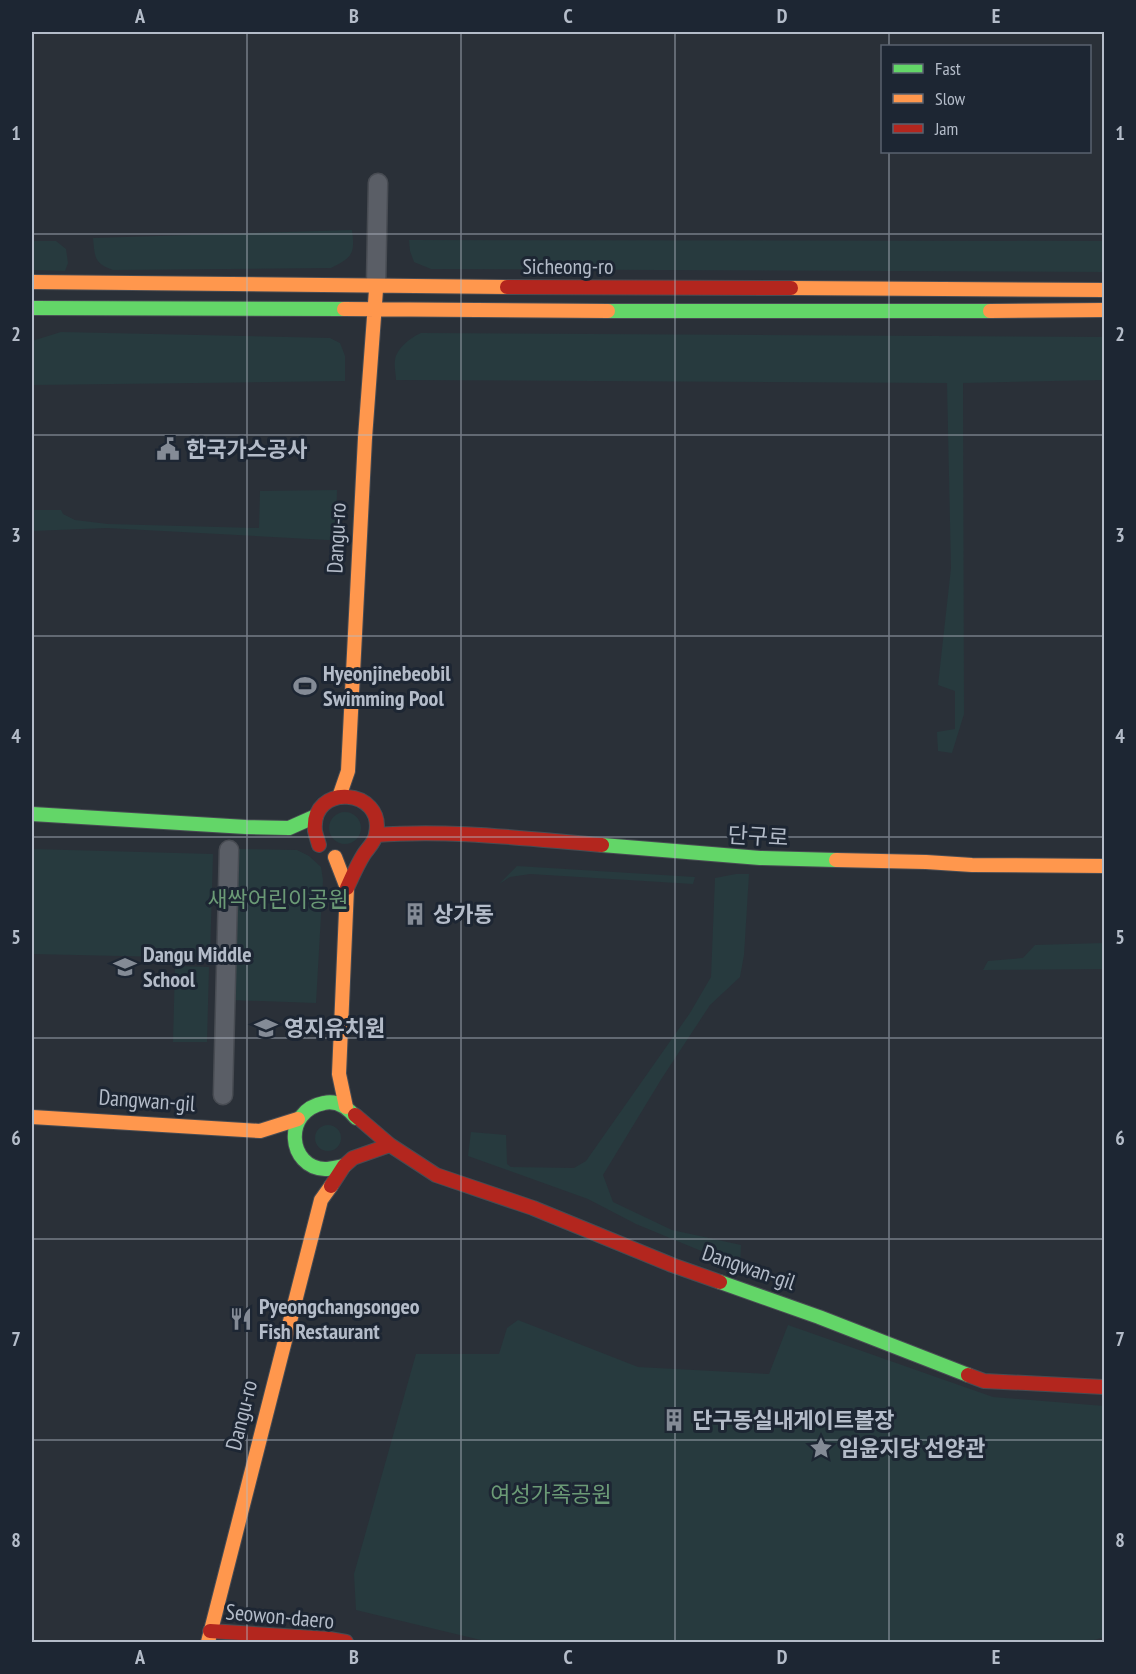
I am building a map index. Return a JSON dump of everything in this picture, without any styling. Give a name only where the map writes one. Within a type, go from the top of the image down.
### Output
[{"type":"street","points":[[376,286],[378,183]]},
{"type":"street","name":"Sicheong-ro","points":[[32,282],[1104,290]]},
{"type":"street","name":"Dangu-ro","points":[[348,771],[364,438],[376,286]]},
{"type":"street","name":"Sicheong-ro","points":[[32,308],[938,312],[1104,310]]},
{"type":"street","points":[[339,797],[348,771]]},
{"type":"street","points":[[348,771],[359,799]]},
{"type":"street","points":[[290,828],[335,857],[355,858],[372,845],[376,835],[377,824],[368,805],[349,796],[329,801],[316,816],[315,836],[319,845]]},
{"type":"street","points":[[32,814],[290,828],[316,816]]},
{"type":"street","points":[[374,814],[411,832]]},
{"type":"street","name":"단구로","points":[[376,835],[411,832],[481,835],[760,858],[972,865],[1104,866]]},
{"type":"street","name":"Dangwan-gil","points":[[223,1095],[229,850]]},
{"type":"street","points":[[349,1162],[360,1148],[362,1137],[360,1125],[351,1111],[339,1074],[347,888],[364,853]]},
{"type":"street","points":[[335,857],[347,888]]},
{"type":"street","points":[[315,1105],[339,1074]]},
{"type":"street","points":[[317,1183],[297,1150],[294,1140],[294,1129],[298,1119],[305,1111],[325,1102],[336,1103],[351,1111]]},
{"type":"street","name":"Dangwan-gil","points":[[351,1111],[390,1145],[436,1175],[532,1208],[672,1265],[819,1317],[984,1381],[1104,1387]]},
{"type":"street","name":"Dangwan-gil","points":[[32,1117],[260,1131]]},
{"type":"street","points":[[260,1131],[298,1119]]},
{"type":"street","points":[[260,1131],[297,1150]]},
{"type":"street","points":[[317,1183],[322,1170],[333,1170],[390,1145]]},
{"type":"street","name":"Dangu-ro","points":[[209,1637],[317,1183],[349,1162]]},
{"type":"street","name":"Seowon-daero","points":[[209,1637],[329,1639],[346,1642]]},
{"type":"green space","points":[[352,230],[351,254],[331,268],[113,270],[98,262],[93,238]]},
{"type":"green space","points":[[409,240],[1104,241],[1104,272],[431,269],[414,262]]},
{"type":"green space","points":[[32,241],[56,241],[66,249],[68,263],[65,271],[32,270]]},
{"type":"green space","points":[[61,332],[330,338],[340,343],[345,356],[345,381],[32,385],[32,341]]},
{"type":"green space","points":[[421,333],[1104,337],[1104,380],[963,383],[964,714],[952,753],[938,751],[937,732],[955,729],[955,691],[938,685],[951,568],[947,383],[396,380],[395,363],[398,351]]},
{"type":"green space","points":[[337,490],[336,529],[345,527],[343,539],[107,528],[32,531],[32,510],[61,510],[63,514],[75,520],[108,524],[259,528],[260,491]]},
{"type":"green space","points":[[345,812],[356,817],[361,828],[356,839],[345,844],[334,839],[329,828],[334,817]]},
{"type":"green space","points":[[32,849],[213,854],[210,958],[32,954]]},
{"type":"green space","name":"새싹어린이공원","points":[[235,849],[297,850],[309,856],[321,867],[323,880],[316,1003],[231,1000]]},
{"type":"green space","points":[[517,866],[695,877],[693,884],[530,874],[510,877],[499,884]]},
{"type":"green space","points":[[749,874],[744,955],[740,977],[710,1005],[603,1175],[613,1202],[672,1230],[741,1245],[740,1267],[636,1224],[588,1199],[468,1156],[471,1132],[506,1135],[507,1164],[511,1167],[574,1168],[586,1161],[690,1013],[711,977],[715,878]]},
{"type":"green space","points":[[1104,943],[1104,969],[983,970],[988,961],[1023,958],[1035,945]]},
{"type":"green space","points":[[175,966],[209,967],[207,1042],[173,1042]]},
{"type":"green space","points":[[328,1125],[337,1129],[341,1138],[337,1147],[328,1151],[319,1147],[315,1138],[319,1129]]},
{"type":"green space","name":"여성가족공원","points":[[518,1320],[638,1367],[769,1374],[788,1325],[993,1397],[1104,1406],[1104,1637],[1088,1642],[489,1642],[356,1610],[354,1574],[416,1354],[499,1354],[507,1328]]},
{"type":"traffic: fast","points":[[32,308],[344,309]]},
{"type":"traffic: fast","points":[[608,311],[990,311]]},
{"type":"traffic: fast","points":[[32,814],[289,828],[316,816]]},
{"type":"traffic: fast","points":[[602,845],[760,858],[836,860]]},
{"type":"traffic: fast","points":[[344,1166],[325,1169],[313,1166],[303,1159],[297,1150],[296,1127],[301,1117],[310,1108],[329,1102],[342,1106],[356,1118]]},
{"type":"traffic: fast","points":[[720,1282],[819,1317],[968,1375]]},
{"type":"traffic: slow","points":[[32,282],[507,287]]},
{"type":"traffic: slow","points":[[791,288],[1104,290]]},
{"type":"traffic: slow","points":[[339,797],[348,771],[365,438],[376,290]]},
{"type":"traffic: slow","points":[[344,309],[608,311]]},
{"type":"traffic: slow","points":[[990,311],[1104,310]]},
{"type":"traffic: slow","points":[[335,857],[347,888],[339,1074],[346,1107]]},
{"type":"traffic: slow","points":[[836,860],[972,865],[1104,866]]},
{"type":"traffic: slow","points":[[32,1117],[260,1131],[298,1119]]},
{"type":"traffic: slow","points":[[208,1642],[321,1200],[331,1186]]},
{"type":"traffic: jam","points":[[507,287],[791,288]]},
{"type":"traffic: jam","points":[[319,845],[315,831],[317,815],[324,804],[335,798],[347,797],[360,800],[370,807],[376,819],[376,834],[347,888]]},
{"type":"traffic: jam","points":[[376,835],[461,834],[602,845]]},
{"type":"traffic: jam","points":[[355,1115],[390,1145],[436,1175],[533,1208],[672,1265],[720,1282]]},
{"type":"traffic: jam","points":[[331,1186],[344,1166],[353,1158],[390,1145]]},
{"type":"traffic: jam","points":[[968,1375],[984,1381],[1104,1387]]},
{"type":"traffic: jam","points":[[210,1631],[346,1642]]},
{"type":"place","name":"한국가스공사","points":[[168,449]]},
{"type":"place","name":"Hyeonjinebeobil Swimming Pool","points":[[305,686]]},
{"type":"place","name":"상가동","points":[[415,914]]},
{"type":"place","name":"Dangu Middle School","points":[[125,967]]},
{"type":"place","name":"영지유치원","points":[[266,1028]]},
{"type":"place","name":"Pyeongchangsongeo Fish Restaurant","points":[[241,1319]]},
{"type":"place","name":"단구동실내게이트볼장","points":[[674,1420]]},
{"type":"place","name":"임윤지당 선양관","points":[[821,1448]]}]
